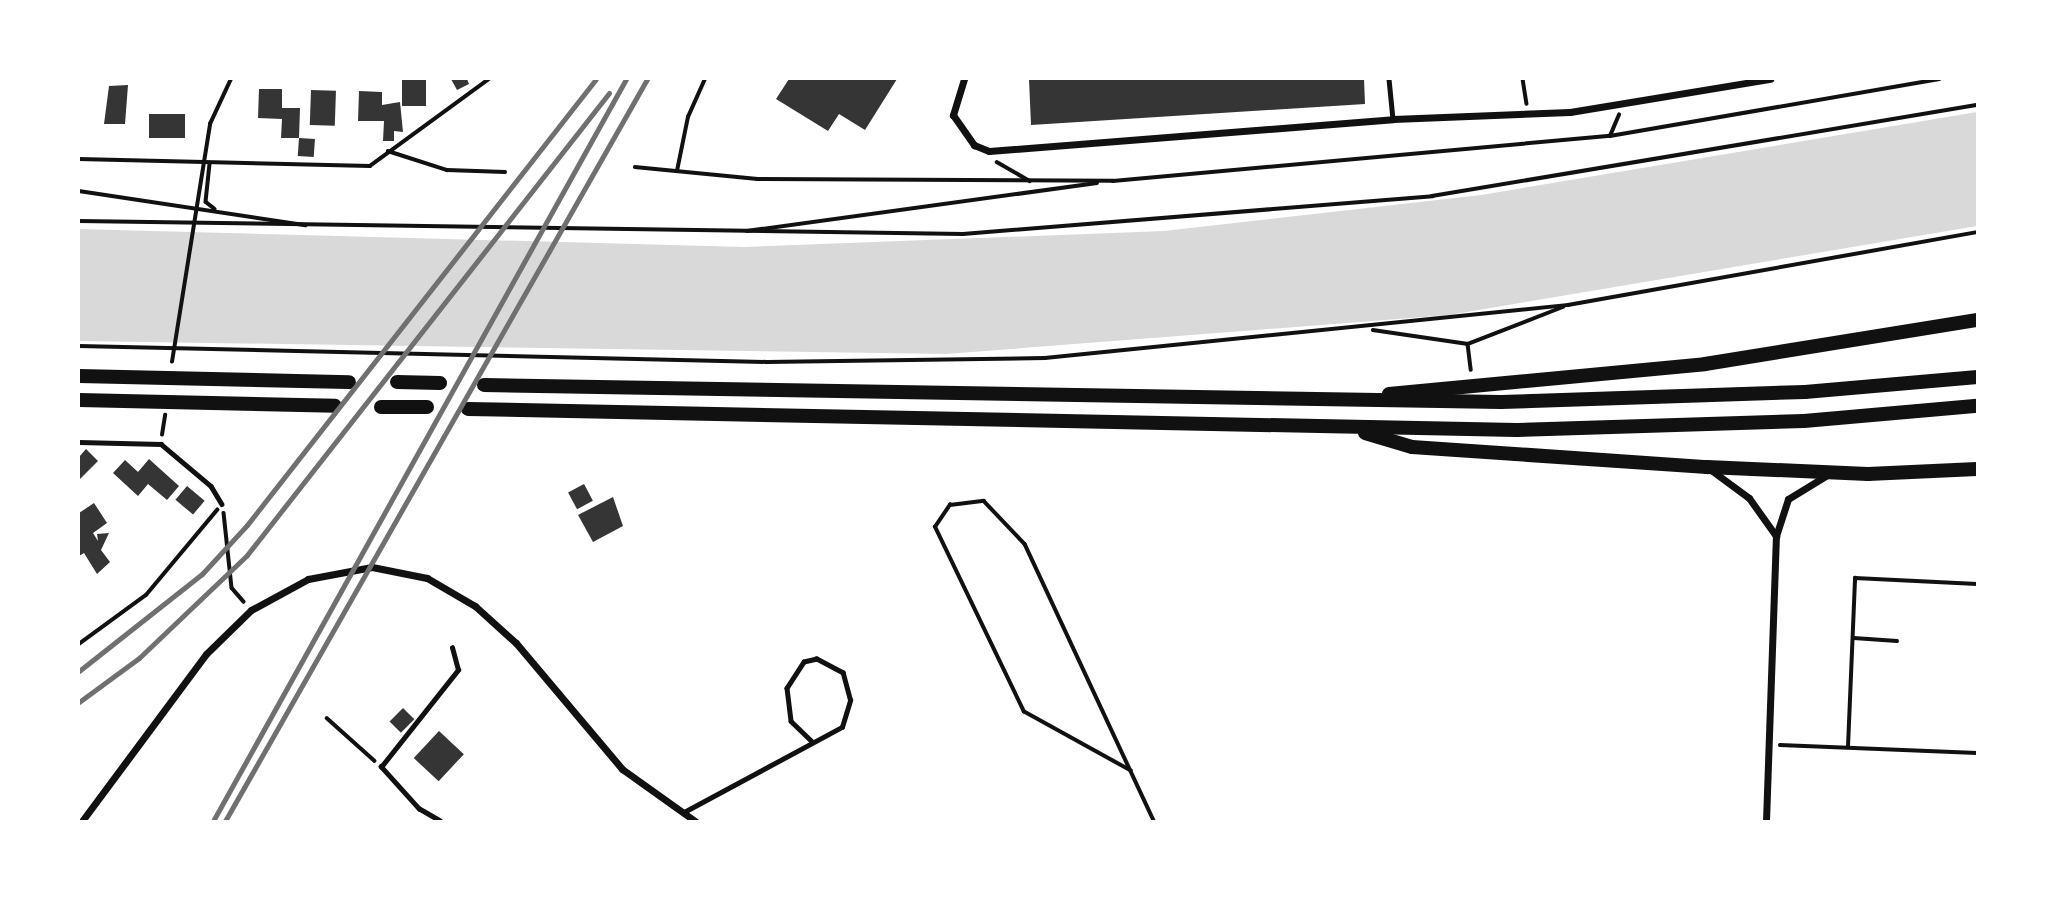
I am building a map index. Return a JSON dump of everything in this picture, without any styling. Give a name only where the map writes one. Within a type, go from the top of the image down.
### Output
[{"type":"highway","points":[[1317,402],[1705,364],[1977,320]]},
{"type":"highway","points":[[79,376],[349,382]]},
{"type":"highway","points":[[484,385],[1317,402],[1693,398],[1977,377]]},
{"type":"highway","points":[[397,382],[440,383]]},
{"type":"highway","points":[[79,400],[335,406]]},
{"type":"highway","points":[[468,409],[1349,429],[1707,426],[1977,406]]},
{"type":"highway","points":[[381,407],[428,407]]},
{"type":"highway","points":[[1349,429],[1412,447],[1707,467],[1831,472],[1977,469]]},
{"type":"street","points":[[964,79],[953,115],[974,145],[989,150],[1393,119],[1527,113],[1624,104],[1770,79]]},
{"type":"street","points":[[1707,467],[1749,498],[1776,536]]},
{"type":"street","points":[[1766,821],[1776,536],[1788,499],[1831,472]]},
{"type":"street","points":[[82,821],[206,654],[251,610],[308,579],[346,569],[396,568],[475,606],[516,643],[593,740],[681,814],[695,821]]},
{"type":"lane","points":[[1389,79],[1393,119]]},
{"type":"lane","points":[[79,442],[161,444],[211,486],[222,504]]},
{"type":"lane","points":[[440,821],[419,809],[381,767],[458,670],[452,648]]},
{"type":"lane","points":[[681,814],[811,740],[842,727],[850,700],[843,673],[817,659],[804,662],[787,688],[791,721],[811,740]]},
{"type":"path","points":[[171,371],[210,124],[231,79]]},
{"type":"path","points":[[79,159],[370,166],[489,79]]},
{"type":"path","points":[[677,171],[688,117],[705,79]]},
{"type":"path","points":[[1523,79],[1527,113]]},
{"type":"path","points":[[1902,86],[1908,79]]},
{"type":"path","points":[[735,233],[1113,181],[1611,136],[1939,79]]},
{"type":"path","points":[[1611,136],[1624,104]]},
{"type":"path","points":[[79,221],[735,233],[963,234],[1419,197],[1977,105]]},
{"type":"path","points":[[974,145],[1032,182]]},
{"type":"path","points":[[388,151],[447,170],[505,172]]},
{"type":"path","points":[[211,163],[206,202],[216,204],[215,209]]},
{"type":"path","points":[[635,167],[757,178],[1113,181]]},
{"type":"path","points":[[79,191],[215,209],[307,226]]},
{"type":"path","points":[[79,346],[781,362],[1045,358],[1371,330],[1568,305],[1977,232]]},
{"type":"path","points":[[1371,330],[1468,344],[1568,305]]},
{"type":"path","points":[[1468,344],[1473,385]]},
{"type":"path","points":[[161,438],[165,411]]},
{"type":"path","points":[[1130,771],[1024,712],[935,527],[950,505],[984,501],[1025,544],[1154,821]]},
{"type":"path","points":[[222,504],[232,588],[251,610]]},
{"type":"path","points":[[79,644],[146,595],[222,504]]},
{"type":"path","points":[[1848,747],[1856,578],[1977,584]]},
{"type":"path","points":[[1853,638],[1897,641]]},
{"type":"path","points":[[327,718],[381,767]]},
{"type":"path","points":[[1767,745],[1977,753]]},
{"type":"shaded area","points":[[1977,112],[1977,226],[1449,315],[946,354],[79,341],[79,229],[744,247],[1164,231],[1481,195]]},
{"type":"building","points":[[402,79],[426,79],[426,106],[402,106]]},
{"type":"building","points":[[451,79],[467,79],[469,84],[457,90]]},
{"type":"building","points":[[789,79],[897,79],[865,130],[839,114],[828,131],[776,99]]},
{"type":"building","points":[[1029,79],[1364,79],[1365,104],[1031,125]]},
{"type":"building","points":[[128,85],[125,124],[104,124],[109,86]]},
{"type":"building","points":[[259,89],[282,89],[282,108],[300,108],[299,138],[281,138],[282,119],[258,118]]},
{"type":"building","points":[[311,90],[336,91],[335,126],[310,125]]},
{"type":"building","points":[[359,91],[382,92],[382,105],[400,102],[403,132],[394,131],[394,141],[383,141],[384,121],[358,121]]},
{"type":"building","points":[[149,114],[185,114],[185,138],[149,138]]},
{"type":"building","points":[[299,138],[315,139],[314,157],[298,156]]},
{"type":"building","points":[[86,449],[98,461],[79,480],[79,457]]},
{"type":"building","points":[[149,459],[179,486],[167,500],[148,484],[138,496],[113,473],[125,460],[138,472]]},
{"type":"building","points":[[584,484],[593,501],[577,509],[568,492]]},
{"type":"building","points":[[187,486],[205,501],[193,515],[175,500]]},
{"type":"building","points":[[613,497],[623,526],[593,542],[578,515]]},
{"type":"building","points":[[94,503],[107,523],[93,533],[98,541],[97,534],[109,533],[101,550],[110,562],[97,574],[84,553],[79,556],[79,513]]},
{"type":"building","points":[[403,708],[414,719],[401,733],[390,721]]},
{"type":"building","points":[[439,731],[464,754],[439,781],[414,758]]},
{"type":"railway","points":[[79,671],[202,574],[247,525],[596,79]]},
{"type":"railway","points":[[213,821],[626,79]]},
{"type":"railway","points":[[225,821],[647,79]]},
{"type":"railway","points":[[79,702],[139,658],[247,555],[609,93]]}]
